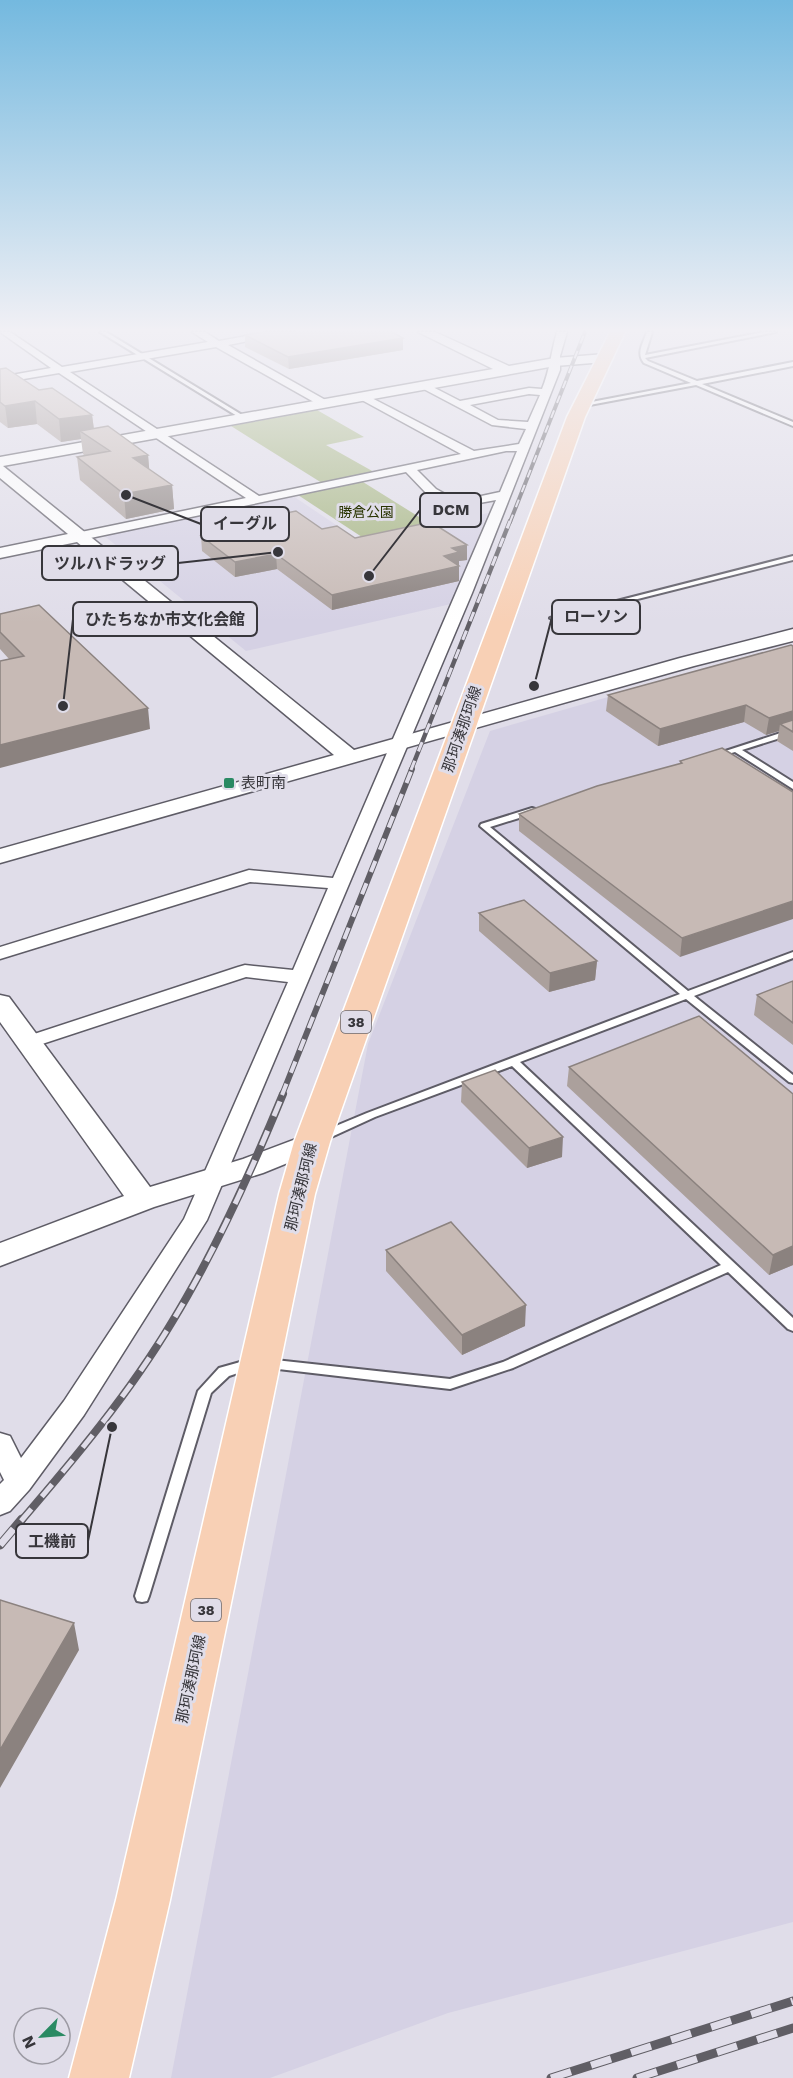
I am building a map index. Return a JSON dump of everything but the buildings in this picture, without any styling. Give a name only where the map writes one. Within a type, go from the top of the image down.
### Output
[{"type":"main road","name":"那珂湊那珂線","points":[[99,2078],[143,1900],[297,1194],[312,1142],[573,429]]},
{"type":"street","points":[[149,429],[256,500]]},
{"type":"street","points":[[0,462],[184,429]]},
{"type":"street","points":[[423,429],[472,455]]},
{"type":"street","points":[[0,1503],[19,1482],[74,1408],[171,1261],[195,1220],[216,1176],[341,884],[398,744],[465,593],[531,429]]},
{"type":"street","points":[[0,553],[472,455],[523,447]]},
{"type":"street","points":[[408,468],[432,492],[456,505],[504,495]]},
{"type":"street","points":[[0,470],[351,758]]},
{"type":"street","points":[[0,856],[687,662],[793,635]]},
{"type":"street","points":[[0,953],[249,876],[341,884]]},
{"type":"street","points":[[28,1042],[245,971],[301,977]]},
{"type":"street","points":[[0,1003],[143,1200]]},
{"type":"street","points":[[0,1255],[143,1200],[253,1166],[312,1142]]},
{"type":"street","points":[[0,1444],[19,1482]]},
{"type":"lane","points":[[554,618],[793,558]]},
{"type":"lane","points":[[702,760],[793,731]]},
{"type":"lane","points":[[736,749],[793,786]]},
{"type":"lane","points":[[542,808],[484,825],[687,995],[793,1080]]},
{"type":"lane","points":[[312,1142],[352,1122],[793,955]]},
{"type":"lane","points":[[513,1061],[793,1326]]},
{"type":"lane","points":[[142,1596],[205,1391],[224,1372],[260,1363],[450,1384],[508,1365],[730,1266]]},
{"type":"shaded area","points":[[293,496],[360,541],[488,513],[451,604],[246,651],[102,534]]},
{"type":"shaded area","points":[[793,644],[793,1922],[448,2013],[270,2078],[171,2078],[368,1044],[490,731]]},
{"type":"green space","points":[[236,429],[350,429],[364,437],[326,445],[374,472],[322,483]]},
{"type":"green space","name":"勝倉公園","points":[[363,482],[432,525],[365,539],[298,495]]},
{"type":"railway","points":[[510,522],[547,429]]},
{"type":"railway","points":[[411,770],[510,521]]},
{"type":"railway","points":[[282,1095],[412,769]]},
{"type":"railway","points":[[21,1521],[120,1400],[172,1322],[232,1210],[283,1094]]},
{"type":"railway","points":[[0,1545],[22,1519]]},
{"type":"railway","points":[[551,2078],[793,2001]]},
{"type":"railway","points":[[637,2078],[793,2028]]},
{"type":"place","name":"イーグル","points":[[126,495]]},
{"type":"place","name":"ツルハドラッグ","points":[[278,552]]},
{"type":"place","name":"DCM","points":[[369,576]]},
{"type":"place","name":"ローソン","points":[[534,686]]},
{"type":"place","name":"ひたちなか市文化会館","points":[[63,706]]},
{"type":"place","name":"表町南","points":[[229,783]]},
{"type":"place","name":"工機前","points":[[112,1427]]}]
